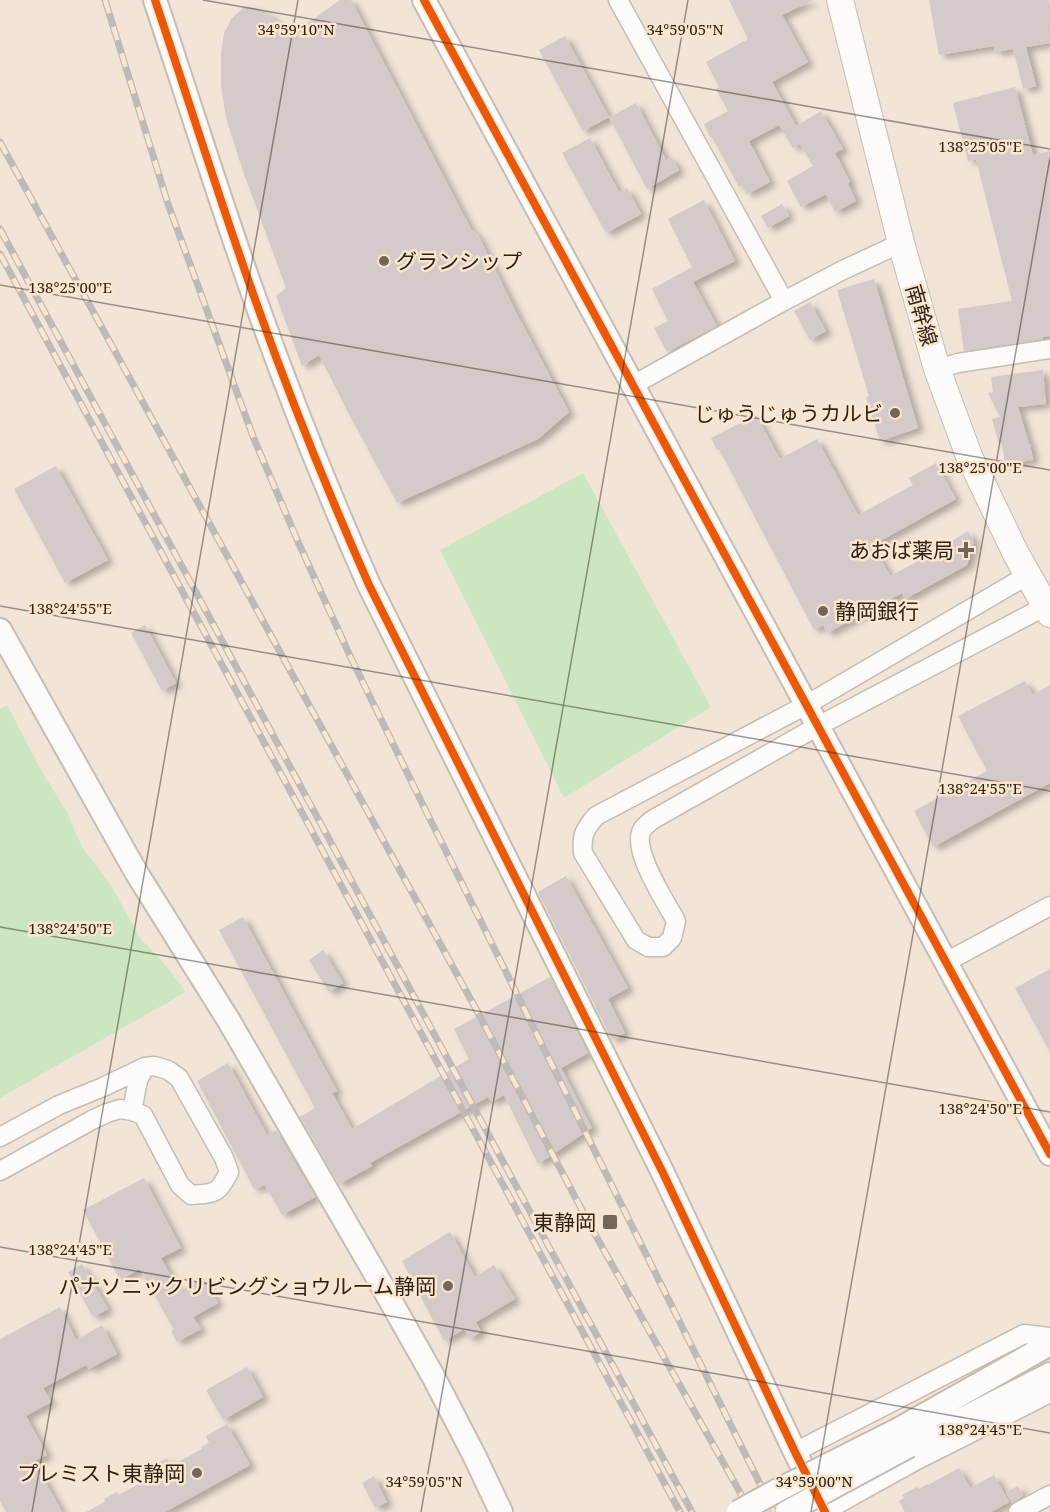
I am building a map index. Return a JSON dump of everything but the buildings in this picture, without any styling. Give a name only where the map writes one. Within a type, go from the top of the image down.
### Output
[{"type":"main road","name":"南幹線","points":[[840,0],[901,243],[937,369],[969,456],[1016,554],[1048,610]]},
{"type":"street","points":[[155,0],[256,302],[329,494],[364,575],[663,1173],[825,1511],[917,1460],[1050,1393]]},
{"type":"street","points":[[424,0],[1050,1154]]},
{"type":"street","points":[[618,0],[784,301]]},
{"type":"street","points":[[633,385],[784,301],[901,243]]},
{"type":"street","points":[[937,369],[958,363],[1050,349]]},
{"type":"street","points":[[1028,575],[806,705],[596,816],[586,828],[581,840],[584,853],[636,940],[648,947],[663,947],[672,938],[676,921],[644,863],[638,842],[642,829],[652,820],[818,726],[1048,610]]},
{"type":"street","points":[[0,630],[136,872],[229,1021],[372,1268],[433,1376],[501,1512]]},
{"type":"street","points":[[946,962],[1050,906]]},
{"type":"street","points":[[0,1137],[58,1105],[145,1067],[154,1066],[168,1070],[179,1077],[224,1158],[229,1172],[224,1184],[213,1193],[191,1195],[180,1185],[143,1115],[120,1109],[92,1120],[0,1171]]},
{"type":"street","points":[[132,1111],[138,1080],[145,1067]]},
{"type":"street","points":[[795,1452],[1024,1334],[1050,1336]]},
{"type":"street","points":[[787,1512],[1050,1344]]},
{"type":"street","points":[[738,1512],[778,1490],[1050,1374]]},
{"type":"street","points":[[1018,1512],[1046,1502]]},
{"type":"green space","points":[[583,473],[711,707],[564,798],[440,550]]},
{"type":"green space","points":[[7,705],[41,770],[67,812],[82,847],[111,885],[140,938],[163,962],[186,992],[0,1098],[0,709]]},
{"type":"railway","points":[[105,0],[168,204],[254,439],[299,544],[351,658],[423,805],[774,1512]]},
{"type":"railway","points":[[0,142],[476,1009],[592,1229],[751,1512]]},
{"type":"railway","points":[[0,229],[692,1512]]},
{"type":"railway","points":[[0,254],[680,1512]]},
{"type":"cycle path","points":[[155,0],[269,338],[310,445],[369,585],[663,1173],[825,1512]]},
{"type":"cycle path","points":[[424,0],[1050,1154]]},
{"type":"place","name":"グランシップ","points":[[384,261]]},
{"type":"place","name":"じゅうじゅうカルビ","points":[[895,413]]},
{"type":"place","name":"あおば薬局","points":[[966,550]]},
{"type":"place","name":"静岡銀行","points":[[823,611]]},
{"type":"place","name":"東静岡","points":[[610,1222]]},
{"type":"place","name":"パナソニックリビングショウルーム静岡","points":[[448,1286]]},
{"type":"place","name":"プレミスト東静岡","points":[[197,1473]]}]
